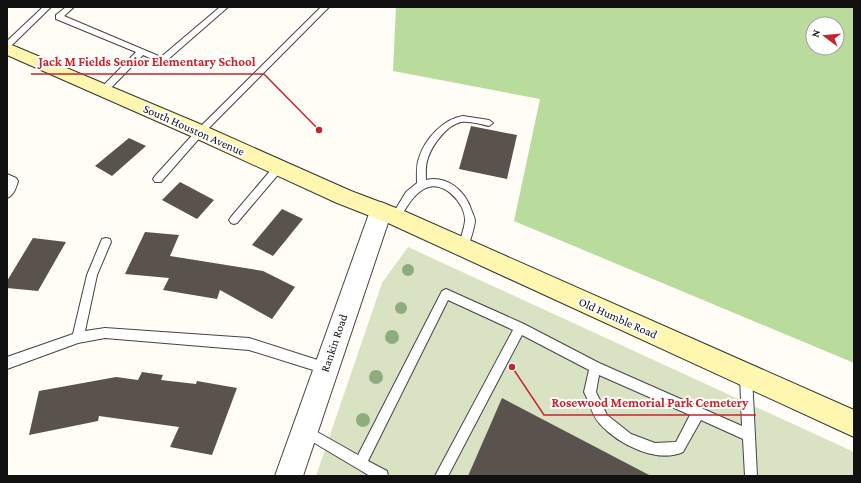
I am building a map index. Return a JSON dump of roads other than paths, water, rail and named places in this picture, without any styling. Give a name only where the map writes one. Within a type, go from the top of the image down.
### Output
[{"type":"main road","name":"South Houston Avenue","points":[[7,48],[200,132],[344,197],[389,214]]},
{"type":"main road","name":"Old Humble Road","points":[[389,214],[854,424]]},
{"type":"street","name":"Rankin Road","points":[[289,476],[326,368],[389,214]]},
{"type":"lane","points":[[7,45],[47,7]]},
{"type":"lane","points":[[70,7],[59,17],[162,60],[224,7]]},
{"type":"lane","points":[[158,179],[200,132],[325,7]]},
{"type":"lane","points":[[103,91],[142,51]]},
{"type":"lane","points":[[422,185],[422,163],[425,152],[438,136],[455,121],[466,119],[489,123]]},
{"type":"lane","points":[[234,220],[279,167]]},
{"type":"lane","points":[[7,178],[13,181],[11,189],[7,194]]},
{"type":"lane","points":[[389,214],[422,185],[434,182],[444,185],[458,193],[465,205],[470,220],[463,248]]},
{"type":"lane","points":[[78,338],[92,275],[106,242]]},
{"type":"lane","points":[[360,464],[446,294],[520,328],[596,367],[749,435]]},
{"type":"lane","points":[[441,476],[520,328]]},
{"type":"lane","points":[[7,363],[78,338],[105,333],[248,344],[326,368]]},
{"type":"lane","points":[[596,367],[590,392],[603,419],[628,439],[655,449],[679,448],[699,412]]},
{"type":"lane","points":[[746,376],[751,476]]},
{"type":"lane","points":[[305,431],[382,476]]},
{"type":"place","name":"Jack M Fields Senior Elementary School","points":[[319,130]]},
{"type":"place","name":"Rosewood Memorial Park Cemetery","points":[[512,367]]}]
